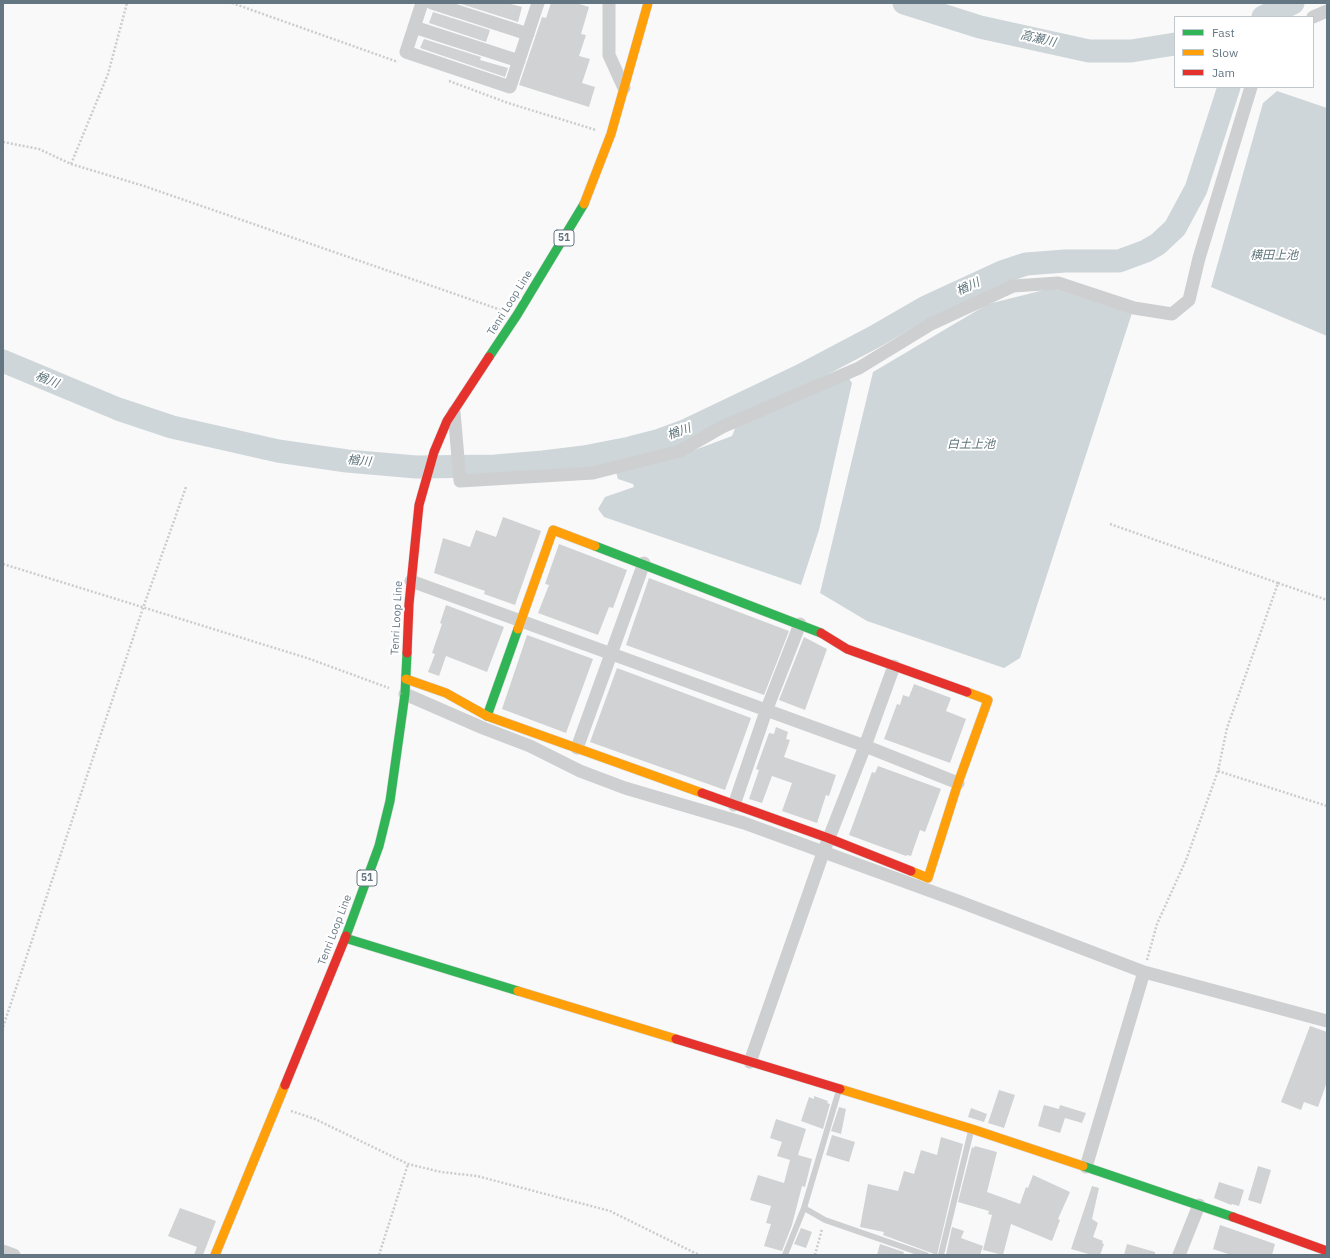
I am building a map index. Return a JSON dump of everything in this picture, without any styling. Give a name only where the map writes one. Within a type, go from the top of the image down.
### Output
[{"type":"street","points":[[422,3],[406,52],[510,88],[528,34],[535,4]]},
{"type":"street","points":[[432,3],[528,34]]},
{"type":"street","points":[[609,3],[609,55],[624,88]]},
{"type":"street","name":"Tenri Loop Line","points":[[215,1255],[277,1107],[345,938],[379,846],[390,801],[405,694],[411,581],[419,505],[434,452],[447,421],[517,315],[582,210],[611,134],[648,3]]},
{"type":"street","points":[[1314,17],[1327,11]]},
{"type":"street","points":[[414,27],[519,61]]},
{"type":"street","points":[[454,411],[460,481],[593,473],[680,451],[722,427],[859,368],[931,324],[1013,286],[1058,283],[1134,308],[1172,314],[1189,300],[1199,258],[1251,88]]},
{"type":"street","points":[[406,679],[446,693],[487,716],[828,838],[928,878],[958,783],[988,700],[847,649],[823,634],[800,624],[644,563],[553,530],[487,716]]},
{"type":"street","points":[[577,748],[644,563]]},
{"type":"street","points":[[411,581],[865,746],[958,783]]},
{"type":"street","points":[[734,805],[766,711],[800,624]]},
{"type":"street","points":[[750,1062],[828,838],[865,746],[894,666]]},
{"type":"street","points":[[405,694],[483,728],[530,746],[580,771],[625,788],[744,823],[958,901],[1144,972],[1327,1021]]},
{"type":"street","points":[[345,938],[972,1129],[1199,1205],[1327,1251]]},
{"type":"street","points":[[1086,1167],[1144,972]]},
{"type":"street","points":[[1179,1255],[1199,1205]]},
{"type":"street","points":[[3,1251],[14,1255]]},
{"type":"lane","points":[[785,1255],[804,1208],[840,1089]]},
{"type":"lane","points":[[941,1255],[972,1129]]},
{"type":"lane","points":[[804,1208],[825,1220],[926,1255]]},
{"type":"path","points":[[71,164],[108,74],[127,3]]},
{"type":"path","points":[[3,142],[39,150],[71,164],[144,186],[517,315]]},
{"type":"path","points":[[3,1027],[143,608],[186,487]]},
{"type":"path","points":[[1110,524],[1327,600]]},
{"type":"path","points":[[3,564],[307,658],[405,694]]},
{"type":"path","points":[[1144,972],[1157,924],[1186,860],[1218,771],[1227,728],[1278,583]]},
{"type":"path","points":[[1218,771],[1327,806]]},
{"type":"path","points":[[277,1107],[315,1118],[408,1164],[440,1172],[477,1176],[610,1211],[699,1255]]},
{"type":"path","points":[[379,1255],[408,1164]]},
{"type":"path","points":[[815,1255],[825,1220]]},
{"type":"water","name":"横田上池","points":[[1277,91],[1327,108],[1327,336],[1211,287],[1263,103]]},
{"type":"water","name":"白土上池","points":[[1052,288],[1132,313],[1020,658],[1004,668],[867,621],[820,593],[873,372],[988,304]]},
{"type":"water","points":[[846,374],[852,383],[819,530],[801,585],[604,517],[598,509],[605,497],[634,487],[633,484],[618,479],[616,472],[668,460],[732,436],[736,426]]},
{"type":"building","points":[[458,3],[507,3],[522,7],[518,22]]},
{"type":"building","points":[[551,3],[576,3],[589,7],[581,34],[586,35],[579,56],[590,59],[582,83],[595,87],[589,107],[519,85],[542,17],[546,18]]},
{"type":"building","points":[[433,12],[490,30],[486,42],[429,23]]},
{"type":"building","points":[[424,39],[481,57],[480,60],[508,68],[505,77],[420,48]]},
{"type":"building","points":[[503,517],[541,531],[515,605],[484,594],[485,591],[434,573],[443,538],[470,547],[476,530],[496,537]]},
{"type":"building","points":[[559,544],[627,570],[613,608],[609,607],[598,635],[538,613],[549,585],[545,584]]},
{"type":"building","points":[[649,578],[789,631],[764,695],[626,645]]},
{"type":"building","points":[[446,605],[504,627],[487,672],[446,656],[439,676],[428,672],[435,654],[432,653],[442,624],[440,623]]},
{"type":"building","points":[[527,635],[593,659],[566,733],[502,709]]},
{"type":"building","points":[[804,637],[827,649],[805,710],[779,700]]},
{"type":"building","points":[[617,668],[751,718],[725,790],[590,742]]},
{"type":"building","points":[[914,684],[951,698],[946,711],[966,719],[950,763],[884,739],[897,704],[900,705],[903,695],[909,697]]},
{"type":"building","points":[[776,727],[788,732],[786,739],[790,740],[784,757],[836,775],[829,796],[826,795],[817,823],[782,811],[792,783],[772,776],[762,803],[749,799],[759,770],[756,769],[769,733],[774,734]]},
{"type":"building","points":[[878,766],[941,789],[925,832],[920,830],[911,856],[906,856],[849,835],[872,772],[875,773]]},
{"type":"building","points":[[1310,1026],[1327,1032],[1327,1082],[1318,1107],[1304,1102],[1301,1110],[1281,1102]]},
{"type":"building","points":[[999,1090],[1015,1095],[1004,1128],[988,1123]]},
{"type":"building","points":[[814,1096],[828,1101],[827,1103],[830,1104],[823,1129],[801,1121],[809,1097],[814,1099]]},
{"type":"building","points":[[1044,1105],[1059,1109],[1060,1105],[1086,1113],[1082,1123],[1065,1118],[1060,1133],[1038,1126]]},
{"type":"building","points":[[839,1107],[846,1109],[841,1134],[831,1131]]},
{"type":"building","points":[[971,1108],[987,1114],[984,1122],[968,1117]]},
{"type":"building","points":[[776,1119],[806,1129],[798,1155],[812,1159],[805,1187],[802,1186],[792,1225],[782,1251],[764,1246],[771,1224],[766,1223],[771,1206],[750,1200],[758,1175],[784,1183],[790,1160],[777,1156],[782,1142],[770,1138]]},
{"type":"building","points":[[832,1135],[855,1142],[849,1162],[826,1155]]},
{"type":"building","points":[[941,1137],[963,1144],[937,1255],[883,1235],[884,1232],[860,1227],[868,1184],[898,1191],[904,1171],[914,1174],[921,1150],[937,1155]]},
{"type":"building","points":[[975,1146],[997,1152],[987,1192],[1020,1204],[1026,1187],[1028,1188],[1033,1175],[1070,1192],[1058,1219],[1060,1220],[1052,1241],[1011,1224],[1003,1255],[983,1250],[992,1215],[988,1214],[989,1211],[958,1202],[972,1147],[974,1148]]},
{"type":"building","points":[[1258,1166],[1271,1170],[1261,1204],[1248,1200]]},
{"type":"building","points":[[1219,1182],[1244,1190],[1239,1206],[1231,1205],[1214,1198]]},
{"type":"building","points":[[1092,1186],[1099,1188],[1092,1219],[1098,1223],[1093,1237],[1103,1241],[1102,1243],[1104,1244],[1100,1255],[1092,1255],[1071,1249]]},
{"type":"building","points":[[180,1208],[216,1221],[203,1255],[194,1255],[197,1247],[168,1236]]},
{"type":"building","points":[[1220,1225],[1275,1244],[1272,1255],[1231,1255],[1213,1249]]},
{"type":"building","points":[[952,1227],[964,1231],[961,1238],[983,1246],[980,1255],[946,1255]]},
{"type":"building","points":[[801,1228],[812,1232],[806,1248],[794,1244]]},
{"type":"building","points":[[880,1244],[904,1252],[903,1255],[877,1255]]},
{"type":"building","points":[[1127,1244],[1155,1252],[1155,1255],[1124,1255]]},
{"type":"waterway","name":"高瀬川","points":[[904,3],[980,27],[1089,51],[1131,51],[1174,44]]},
{"type":"waterway","name":"高瀬川","points":[[1265,16],[1293,3]]},
{"type":"waterway","name":"楢川","points":[[3,361],[118,409],[172,427],[278,451],[347,461],[416,467],[495,466],[584,457],[630,448],[657,441],[687,430],[800,376],[874,337],[926,307],[1002,272],[1026,264],[1065,261],[1119,261],[1146,251],[1158,244],[1175,228],[1196,189],[1229,88]]},
{"type":"traffic: fast","points":[[489,357],[517,315],[584,204]]},
{"type":"traffic: fast","points":[[595,546],[821,633]]},
{"type":"traffic: fast","points":[[487,716],[518,629]]},
{"type":"traffic: fast","points":[[346,936],[379,846],[390,801],[405,694],[407,653]]},
{"type":"traffic: fast","points":[[345,938],[518,991]]},
{"type":"traffic: fast","points":[[1083,1166],[1233,1217]]},
{"type":"traffic: slow","points":[[584,204],[611,134],[648,3]]},
{"type":"traffic: slow","points":[[518,629],[553,530],[595,546]]},
{"type":"traffic: slow","points":[[406,679],[446,693],[487,716],[702,793]]},
{"type":"traffic: slow","points":[[911,871],[928,878],[958,783],[988,700],[967,692]]},
{"type":"traffic: slow","points":[[518,991],[676,1039]]},
{"type":"traffic: slow","points":[[215,1255],[285,1085]]},
{"type":"traffic: slow","points":[[840,1089],[972,1129],[1083,1166]]},
{"type":"traffic: jam","points":[[407,653],[409,604],[419,505],[434,452],[447,421],[489,357]]},
{"type":"traffic: jam","points":[[821,633],[847,649],[967,692]]},
{"type":"traffic: jam","points":[[702,793],[828,838],[911,871]]},
{"type":"traffic: jam","points":[[285,1085],[346,936]]},
{"type":"traffic: jam","points":[[676,1039],[840,1089]]},
{"type":"traffic: jam","points":[[1233,1217],[1327,1251]]}]
